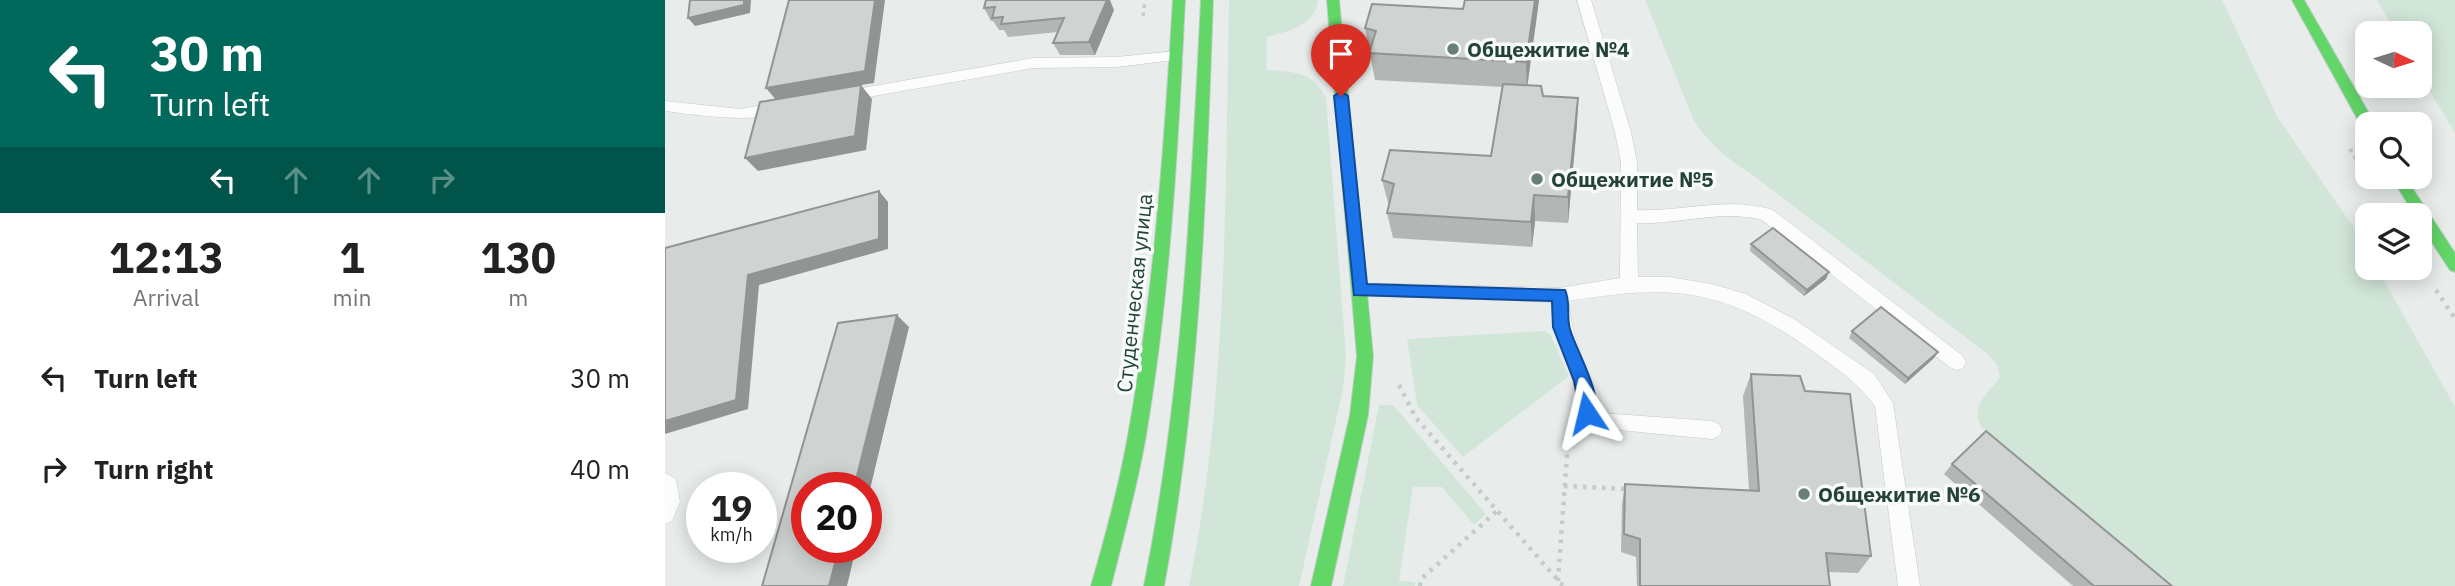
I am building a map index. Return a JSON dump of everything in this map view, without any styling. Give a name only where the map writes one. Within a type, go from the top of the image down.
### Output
[{"type":"main road","name":"Студенческая улица","points":[[1101,586],[1120,522],[1146,390],[1158,284],[1178,0]]},
{"type":"main road","points":[[1154,586],[1171,509],[1190,354],[1207,0]]},
{"type":"main road","points":[[1321,586],[1363,385],[1364,356],[1333,0]]},
{"type":"main road","points":[[2298,0],[2360,112]]},
{"type":"main road","points":[[1176,56],[1206,51]]},
{"type":"main road","points":[[2406,189],[2455,266]]},
{"type":"lane","points":[[1584,0],[1623,132],[1629,162],[1629,284]]},
{"type":"lane","points":[[834,98],[1033,63],[1117,62],[1176,56]]},
{"type":"lane","points":[[665,106],[740,114],[794,105]]},
{"type":"lane","points":[[1629,216],[1680,216],[1736,209],[1767,215],[1957,362]]},
{"type":"lane","points":[[1360,290],[1559,295],[1629,284],[1669,284],[1740,299],[1788,324],[1867,380],[1884,403],[1909,586]]},
{"type":"lane","points":[[1559,295],[1559,319],[1564,338],[1582,381],[1587,413],[1595,421],[1712,430]]},
{"type":"lane","points":[[665,482],[669,486],[670,502],[665,514]]},
{"type":"path","points":[[1143,16],[1145,0]]},
{"type":"path","points":[[1398,383],[1416,418],[1560,584]]},
{"type":"path","points":[[1560,584],[1569,423]]},
{"type":"path","points":[[1565,486],[1634,490]]},
{"type":"path","points":[[1420,586],[1421,579],[1497,511]]},
{"type":"green space","points":[[1229,0],[1318,0],[1316,9],[1306,22],[1292,30],[1267,37],[1266,70],[1293,73],[1308,78],[1321,89],[1326,98],[1346,355],[1343,389],[1299,586],[1189,586],[1202,513],[1218,367],[1225,221]]},
{"type":"green space","points":[[1645,0],[2222,0],[2278,118],[2355,229],[2355,280],[2384,280],[2455,407],[2455,586],[2174,586],[1982,428],[1977,413],[1981,401],[2000,377],[1998,366],[1989,355],[1729,158],[1707,138],[1694,121]]},
{"type":"green space","points":[[2377,0],[2455,0],[2455,133],[2433,97],[2433,21],[2389,21]]},
{"type":"green space","points":[[1544,331],[1550,334],[1569,376],[1463,457],[1417,405],[1407,339]]},
{"type":"green space","points":[[1379,405],[1393,405],[1486,514],[1474,525],[1442,487],[1413,487],[1399,581],[1415,582],[1415,586],[1343,586]]},
{"type":"building","points":[[690,0],[744,0],[744,5],[688,18]]},
{"type":"building","points":[[789,0],[875,0],[865,71],[766,88]]},
{"type":"building","points":[[986,0],[1107,0],[1089,42],[1053,43],[1064,18],[1001,24],[1003,17],[992,18],[995,7],[984,8]]},
{"type":"building","points":[[1465,0],[1535,0],[1526,62],[1369,53],[1376,31],[1365,28],[1372,4],[1463,9]]},
{"type":"building","name":"Общежитие №5","points":[[1503,84],[1541,86],[1543,96],[1578,98],[1568,197],[1534,195],[1531,222],[1387,213],[1394,184],[1382,180],[1390,150],[1491,156]]},
{"type":"building","points":[[861,85],[855,136],[745,158],[760,102]]},
{"type":"building","points":[[879,191],[879,239],[748,275],[736,400],[665,421],[665,248]]},
{"type":"building","points":[[1773,228],[1829,272],[1807,290],[1751,244]]},
{"type":"building","points":[[1881,307],[1938,352],[1908,378],[1852,331]]},
{"type":"building","points":[[897,315],[858,472],[795,472],[838,323]]},
{"type":"building","name":"Общежитие №6","points":[[1751,374],[1800,376],[1805,391],[1850,394],[1871,556],[1826,553],[1830,586],[1640,586],[1640,539],[1624,534],[1625,484],[1759,491]]},
{"type":"building","points":[[1986,431],[2172,586],[2094,586],[1952,464]]},
{"type":"building","points":[[791,486],[791,563],[835,563],[829,586],[762,586],[769,563],[777,563],[777,534]]},
{"type":"traffic: fast","points":[[1101,586],[1132,459],[1153,331],[1169,166],[1179,0]]},
{"type":"traffic: fast","points":[[1154,586],[1168,514],[1187,368],[1207,0]]},
{"type":"traffic: fast","points":[[1321,586],[1359,415],[1365,356],[1333,0]]},
{"type":"traffic: fast","points":[[2298,0],[2361,112]]},
{"type":"traffic: fast","points":[[2406,189],[2455,266]]},
{"type":"place","name":"Общежитие №4","points":[[1453,49]]},
{"type":"place","name":"Общежитие №5","points":[[1537,179]]},
{"type":"place","name":"Общежитие №6","points":[[1804,494]]},
{"type":"route","points":[[1341,96],[1360,290],[1559,295],[1559,319],[1582,381],[1587,413]]}]
